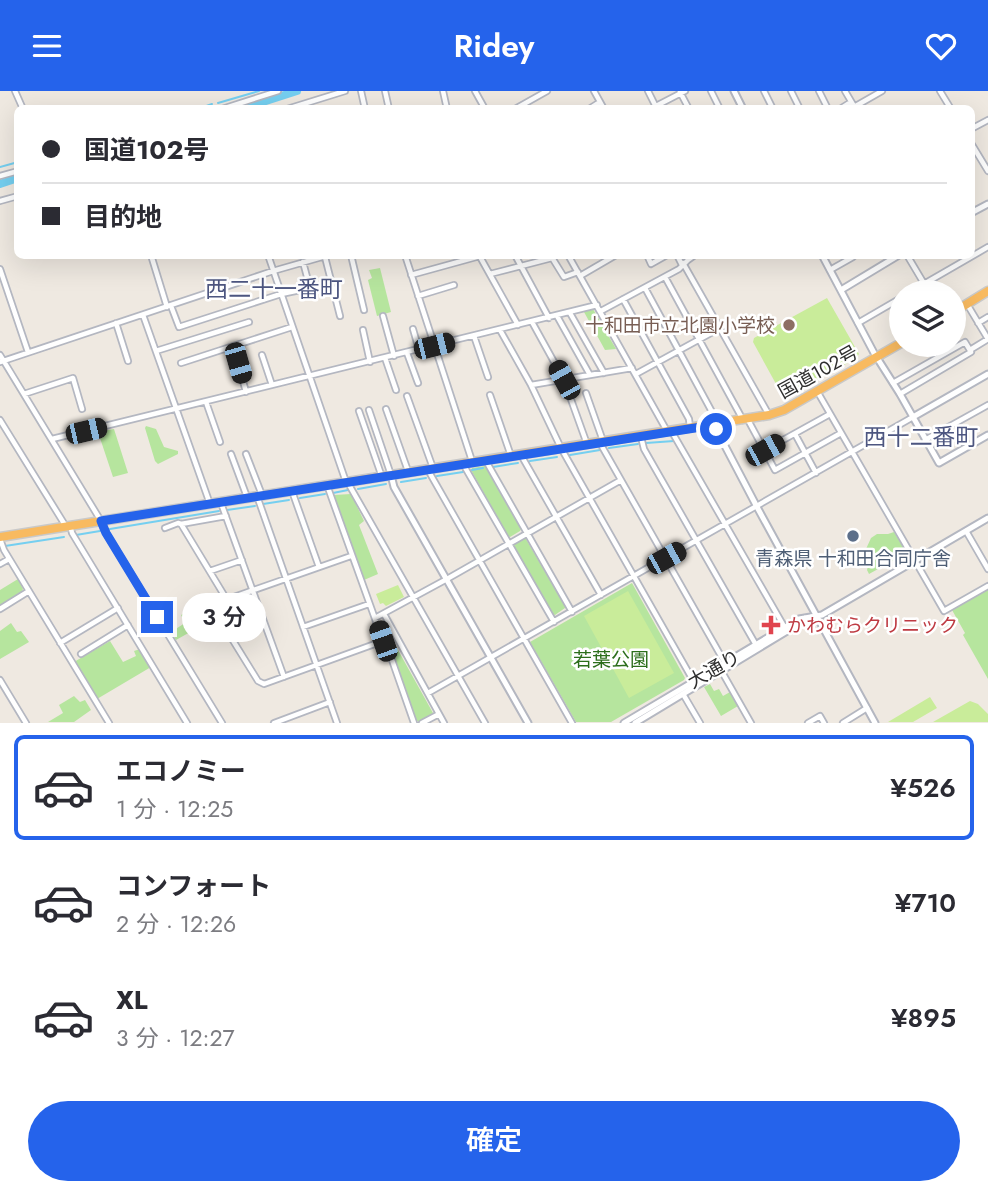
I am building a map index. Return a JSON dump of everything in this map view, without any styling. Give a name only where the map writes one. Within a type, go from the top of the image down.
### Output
[{"type":"highway","points":[[967,304],[988,291]]},
{"type":"highway","name":"国道102号","points":[[0,538],[769,415],[784,410],[889,350]]},
{"type":"street","points":[[234,105],[278,91]]},
{"type":"street","points":[[300,105],[345,91]]},
{"type":"street","points":[[522,105],[547,91]]},
{"type":"street","points":[[594,91],[602,105]]},
{"type":"street","points":[[855,105],[882,91]]},
{"type":"street","points":[[659,105],[682,92]]},
{"type":"street","points":[[595,105],[600,102]]},
{"type":"street","points":[[975,152],[988,171]]},
{"type":"street","points":[[152,259],[179,327],[281,294],[310,288],[303,262]]},
{"type":"street","points":[[269,259],[347,482],[485,723]]},
{"type":"street","points":[[222,723],[1,359],[311,259]]},
{"type":"street","points":[[328,259],[340,316]]},
{"type":"street","points":[[352,259],[364,310]]},
{"type":"street","points":[[406,259],[468,463],[509,544],[554,622]]},
{"type":"street","points":[[411,275],[468,259]]},
{"type":"street","points":[[481,259],[518,325]]},
{"type":"street","points":[[517,259],[549,318]]},
{"type":"street","points":[[489,274],[544,259]]},
{"type":"street","points":[[552,259],[564,277],[579,274],[608,259]]},
{"type":"street","points":[[570,259],[785,628]]},
{"type":"street","points":[[680,259],[769,415]]},
{"type":"street","points":[[601,311],[679,269],[690,259]]},
{"type":"street","points":[[824,259],[939,463],[988,435]]},
{"type":"street","points":[[830,270],[849,259]]},
{"type":"street","points":[[841,290],[892,259]]},
{"type":"street","points":[[909,259],[922,280]]},
{"type":"street","points":[[931,280],[967,259]]},
{"type":"street","points":[[0,269],[28,352]]},
{"type":"street","points":[[665,277],[775,470],[841,433]]},
{"type":"street","points":[[418,296],[454,285]]},
{"type":"street","points":[[645,288],[757,507],[876,723]]},
{"type":"street","points":[[623,299],[689,419],[690,428]]},
{"type":"street","points":[[900,394],[988,339],[967,304]]},
{"type":"street","points":[[52,439],[597,305]]},
{"type":"street","points":[[858,323],[889,305]]},
{"type":"street","points":[[570,313],[604,373]]},
{"type":"street","points":[[143,315],[210,504]]},
{"type":"street","points":[[383,316],[394,356]]},
{"type":"street","points":[[557,316],[590,375]]},
{"type":"street","points":[[978,323],[988,317]]},
{"type":"street","points":[[156,352],[249,322]]},
{"type":"street","points":[[532,322],[564,380],[587,444]]},
{"type":"street","points":[[116,323],[128,361]]},
{"type":"street","points":[[181,363],[292,327]]},
{"type":"street","points":[[413,328],[419,350]]},
{"type":"street","points":[[636,374],[720,328]]},
{"type":"street","points":[[362,330],[370,362]]},
{"type":"street","points":[[500,330],[531,385],[561,448],[695,684]]},
{"type":"street","points":[[474,336],[488,377]]},
{"type":"street","points":[[893,383],[965,342],[970,350]]},
{"type":"street","points":[[407,353],[418,383]]},
{"type":"street","points":[[262,355],[272,386]]},
{"type":"street","points":[[385,358],[396,390]]},
{"type":"street","points":[[238,363],[246,392]]},
{"type":"street","points":[[531,385],[632,368]]},
{"type":"street","points":[[428,694],[988,374]]},
{"type":"street","points":[[24,394],[73,378],[82,409]]},
{"type":"street","points":[[817,391],[944,611],[988,586]]},
{"type":"street","points":[[586,393],[601,442],[725,663]]},
{"type":"street","points":[[490,395],[516,455],[601,595]]},
{"type":"street","points":[[407,396],[430,469],[572,723]]},
{"type":"street","points":[[206,402],[220,442]]},
{"type":"street","points":[[925,440],[988,405]]},
{"type":"street","points":[[386,409],[408,473]]},
{"type":"street","points":[[369,410],[387,476]]},
{"type":"street","points":[[359,411],[387,476],[528,723]]},
{"type":"street","points":[[765,450],[830,414]]},
{"type":"street","points":[[0,420],[68,526],[187,723]]},
{"type":"street","points":[[795,434],[816,473]]},
{"type":"street","points":[[640,436],[643,449],[756,645]]},
{"type":"street","points":[[231,454],[247,498]]},
{"type":"street","points":[[246,454],[286,579],[337,723]]},
{"type":"street","points":[[485,460],[572,612]]},
{"type":"street","points":[[375,618],[621,480]]},
{"type":"street","points":[[327,485],[414,723]]},
{"type":"street","points":[[292,491],[319,567]]},
{"type":"street","points":[[221,502],[284,677]]},
{"type":"street","points":[[165,527],[226,516]]},
{"type":"street","name":"大通り","points":[[635,723],[684,694],[725,663],[799,619],[822,615],[988,518]]},
{"type":"street","points":[[181,524],[227,600]]},
{"type":"street","points":[[966,531],[988,569]]},
{"type":"street","points":[[0,538],[9,559],[109,723]]},
{"type":"street","points":[[351,556],[211,605],[258,681],[264,684],[396,636]]},
{"type":"street","points":[[0,564],[9,559]]},
{"type":"street","points":[[210,571],[242,560]]},
{"type":"street","points":[[0,609],[29,591]]},
{"type":"street","points":[[303,627],[369,604]]},
{"type":"street","points":[[60,643],[118,608]]},
{"type":"street","points":[[384,614],[444,723]]},
{"type":"street","name":"大通り","points":[[624,723],[722,672],[788,632],[805,618]]},
{"type":"street","points":[[81,654],[128,625]]},
{"type":"street","points":[[722,672],[751,723]]},
{"type":"street","points":[[0,680],[25,722]]},
{"type":"street","points":[[684,694],[700,723]]},
{"type":"street","points":[[274,723],[330,702]]},
{"type":"street","points":[[843,723],[867,708]]},
{"type":"street","points":[[422,723],[439,714]]},
{"type":"street","points":[[808,723],[820,716],[824,723]]},
{"type":"green space","points":[[380,268],[391,312],[377,316],[368,280],[372,278],[369,270]]},
{"type":"green space","points":[[827,298],[859,354],[855,359],[787,396],[781,393],[753,342],[754,338]]},
{"type":"green space","points":[[593,309],[616,349],[605,350],[584,312]]},
{"type":"green space","points":[[146,426],[156,429],[164,447],[178,451],[178,454],[158,464]]},
{"type":"green space","points":[[114,429],[128,473],[113,477],[98,432]]},
{"type":"green space","points":[[485,466],[521,529],[510,537],[471,470]]},
{"type":"green space","points":[[351,494],[364,521],[359,525],[378,574],[364,580],[334,495]]},
{"type":"green space","points":[[894,532],[907,553],[869,574],[867,570],[870,558],[866,549],[871,538],[877,534]]},
{"type":"green space","points":[[524,538],[565,606],[555,615],[514,547],[514,544]]},
{"type":"green space","points":[[18,579],[23,589],[21,594],[0,606],[0,590]]},
{"type":"green space","name":"若葉公園","points":[[632,583],[685,678],[611,722],[576,722],[530,642]]},
{"type":"green space","points":[[398,585],[404,597],[386,606],[380,604],[376,594]]},
{"type":"green space","points":[[988,588],[988,679],[952,610]]},
{"type":"green space","points":[[628,591],[674,673],[629,698],[584,616]]},
{"type":"green space","points":[[191,609],[196,616],[193,619],[202,614],[208,622],[176,640],[171,632],[185,623],[181,615]]},
{"type":"green space","points":[[11,623],[29,642],[0,659],[0,631]]},
{"type":"green space","points":[[110,641],[123,662],[136,656],[134,651],[140,649],[151,667],[97,699],[74,662]]},
{"type":"green space","points":[[393,641],[433,713],[419,722],[388,644]]},
{"type":"green space","points":[[710,684],[714,691],[719,689],[723,696],[730,692],[738,706],[721,716],[704,687]]},
{"type":"green space","points":[[74,696],[80,702],[85,700],[91,710],[74,722],[48,722],[63,713],[59,705]]},
{"type":"green space","points":[[930,697],[937,708],[913,722],[888,722]]},
{"type":"green space","points":[[970,701],[978,704],[988,714],[988,722],[933,722]]},
{"type":"waterway","points":[[218,103],[259,91]]},
{"type":"waterway","points":[[253,105],[297,91]]},
{"type":"waterway","points":[[0,167],[14,163]]},
{"type":"waterway","points":[[0,184],[14,179]]},
{"type":"waterway","points":[[646,443],[674,441]]},
{"type":"waterway","points":[[609,448],[638,444]]},
{"type":"waterway","points":[[570,455],[600,450]]},
{"type":"waterway","points":[[530,461],[557,457]]},
{"type":"waterway","points":[[493,467],[518,463]]},
{"type":"waterway","points":[[472,470],[483,468]]},
{"type":"waterway","points":[[437,476],[463,472]]},
{"type":"waterway","points":[[401,482],[426,478]]},
{"type":"waterway","points":[[358,489],[386,484]]},
{"type":"waterway","points":[[333,493],[348,490]]},
{"type":"waterway","points":[[300,498],[325,494]]},
{"type":"waterway","points":[[263,504],[289,500]]},
{"type":"waterway","points":[[227,510],[255,506]]},
{"type":"waterway","points":[[110,529],[219,511]]},
{"type":"waterway","points":[[76,535],[100,531]]},
{"type":"waterway","points":[[5,546],[64,537]]},
{"type":"place","name":"十和田市立北園小学校","points":[[789,325]]},
{"type":"place","name":"青森県 十和田合同庁舎","points":[[853,536]]},
{"type":"place","name":"かわむらクリニック","points":[[771,625]]},
{"type":"district","name":"西二十一番町","points":[[274,289]]},
{"type":"district","name":"西十二番町","points":[[921,437]]},
{"type":"route","points":[[157,617],[101,521],[552,449],[714,425],[716,429]]}]
